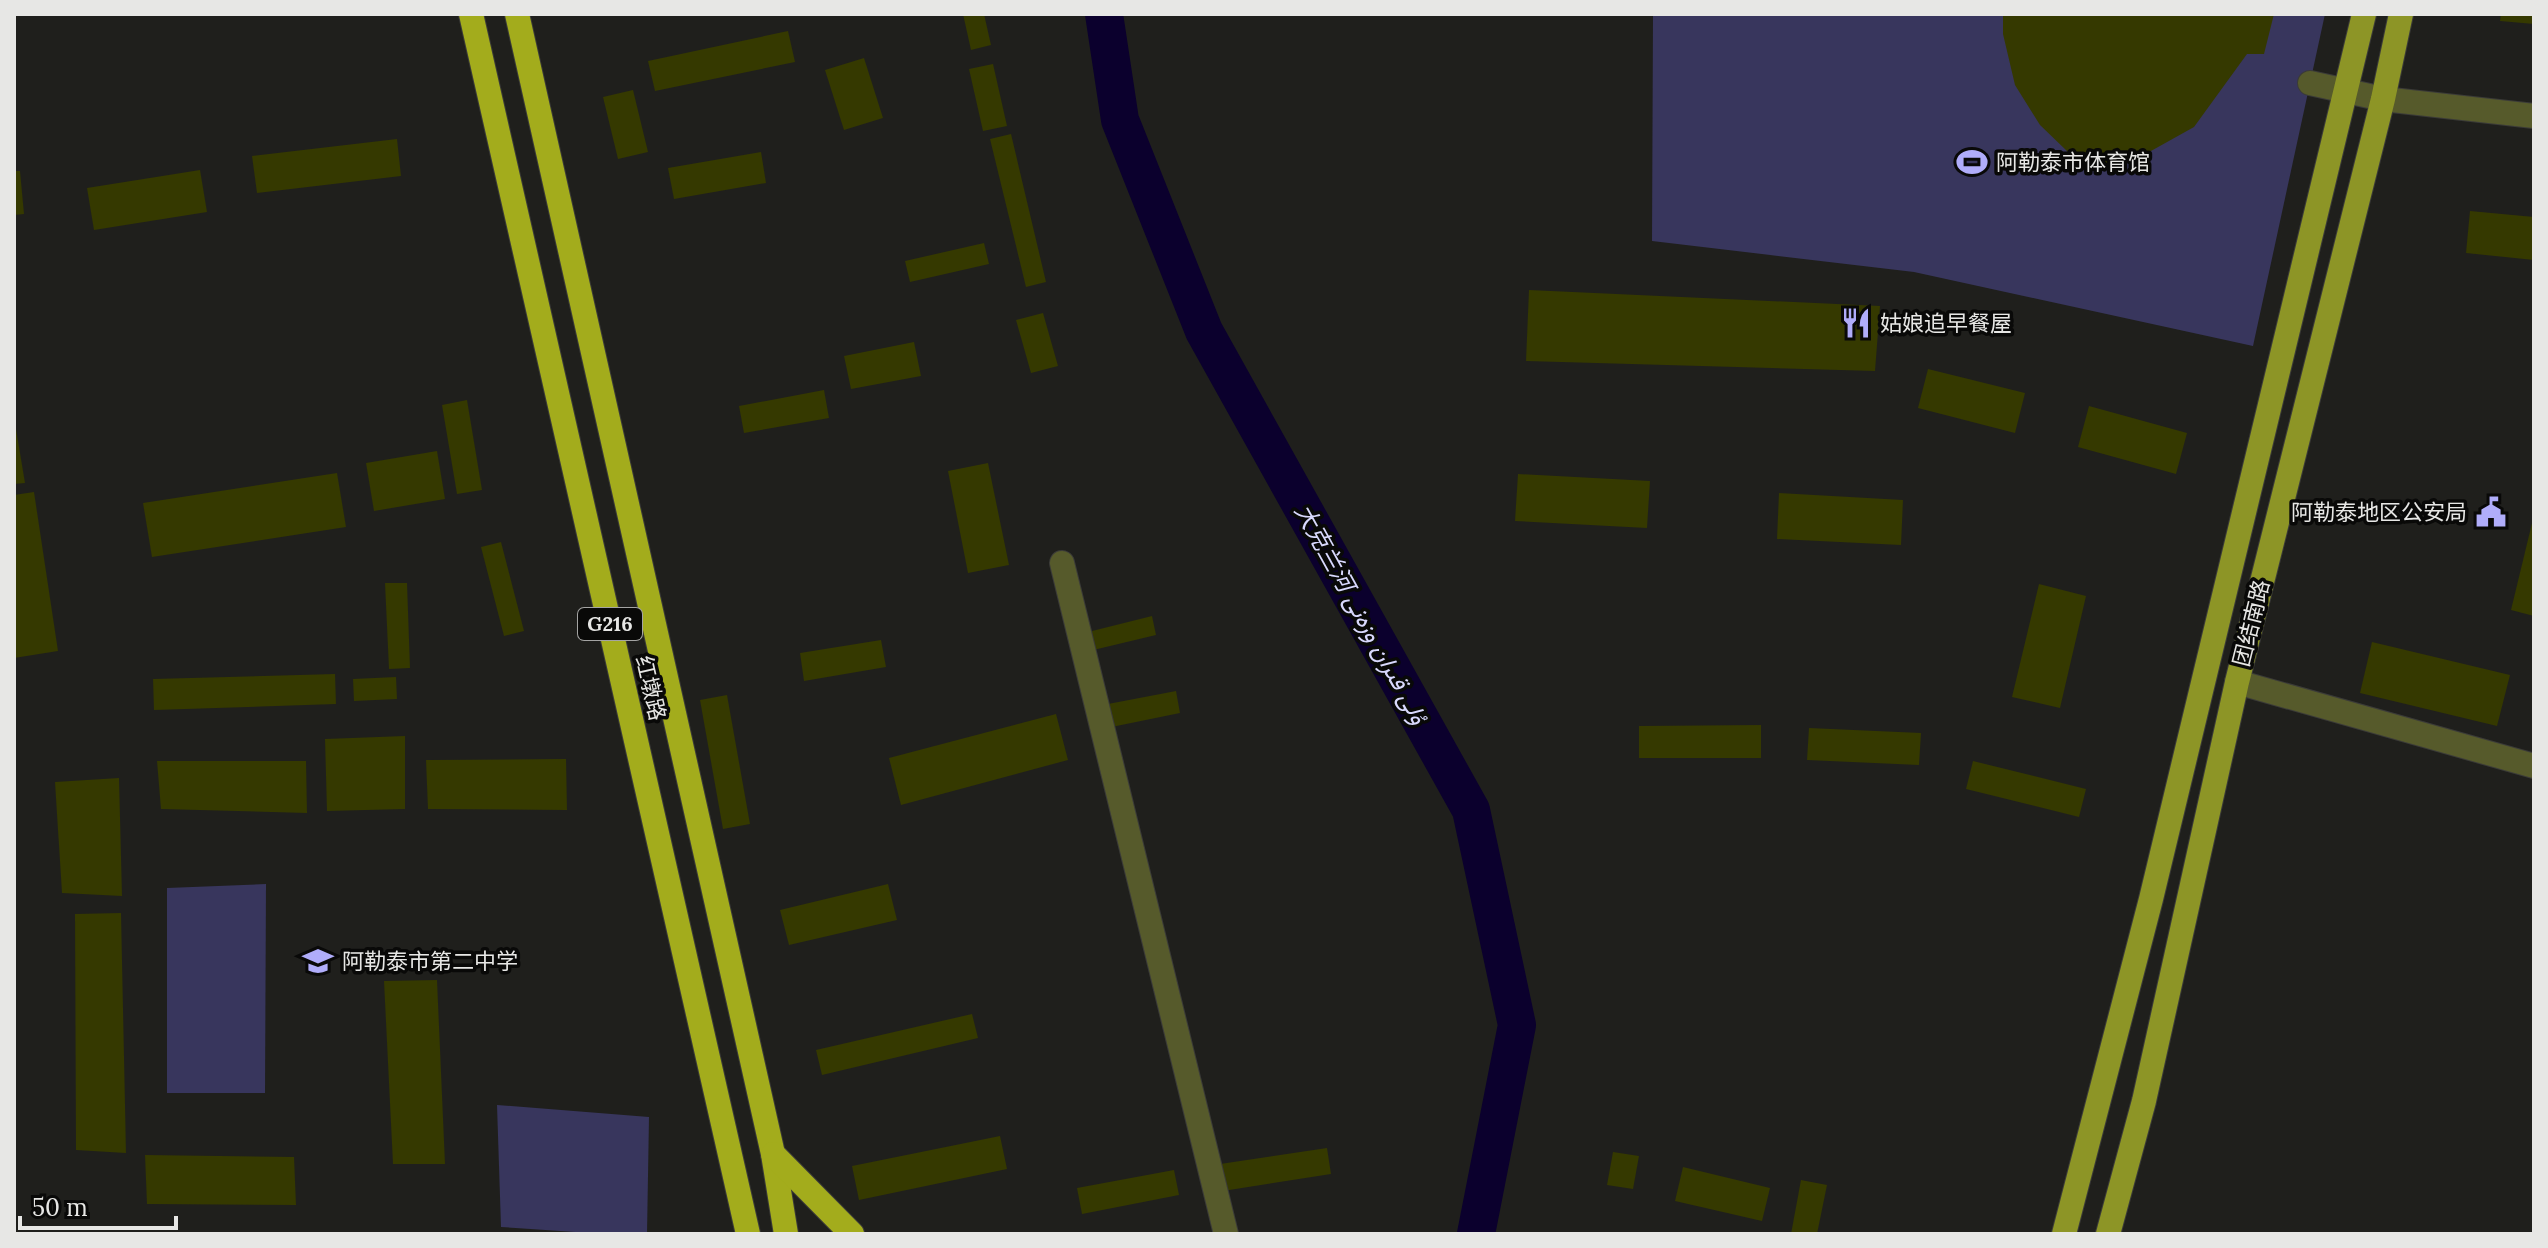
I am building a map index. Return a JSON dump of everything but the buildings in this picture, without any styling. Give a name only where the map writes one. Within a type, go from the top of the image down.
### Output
[{"type":"highway","name":"红墩路","points":[[471,14],[748,1234]]},
{"type":"highway","name":"红墩路","points":[[517,14],[773,1154]]},
{"type":"highway","name":"G216","points":[[773,1154],[786,1234]]},
{"type":"highway","points":[[773,1154],[852,1234]]},
{"type":"main road","points":[[2064,1234],[2151,899],[2364,14]]},
{"type":"main road","name":"团结南路","points":[[2108,1234],[2144,1101],[2237,682],[2383,99],[2401,14]]},
{"type":"street","points":[[2310,83],[2383,99],[2534,116]]},
{"type":"street","points":[[1062,563],[1226,1234]]},
{"type":"street","points":[[2237,682],[2534,766]]},
{"type":"shaded area","name":"阿勒泰市体育馆","points":[[1653,14],[2325,14],[2253,346],[1914,272],[1652,241]]},
{"type":"shaded area","points":[[266,884],[265,1093],[167,1093],[167,888]]},
{"type":"shaded area","points":[[497,1105],[649,1117],[647,1234],[501,1227]]},
{"type":"waterway","name":"大克兰河 ۇلى قىران وزەنى","points":[[1104,14],[1120,120],[1204,331],[1471,810],[1517,1025],[1476,1234]]},
{"type":"place","name":"阿勒泰市体育馆","points":[[1972,162]]},
{"type":"place","name":"姑娘追早餐屋","points":[[1856,323]]},
{"type":"place","name":"阿勒泰地区公安局","points":[[2491,512]]},
{"type":"place","name":"阿勒泰市第二中学","points":[[318,961]]}]
